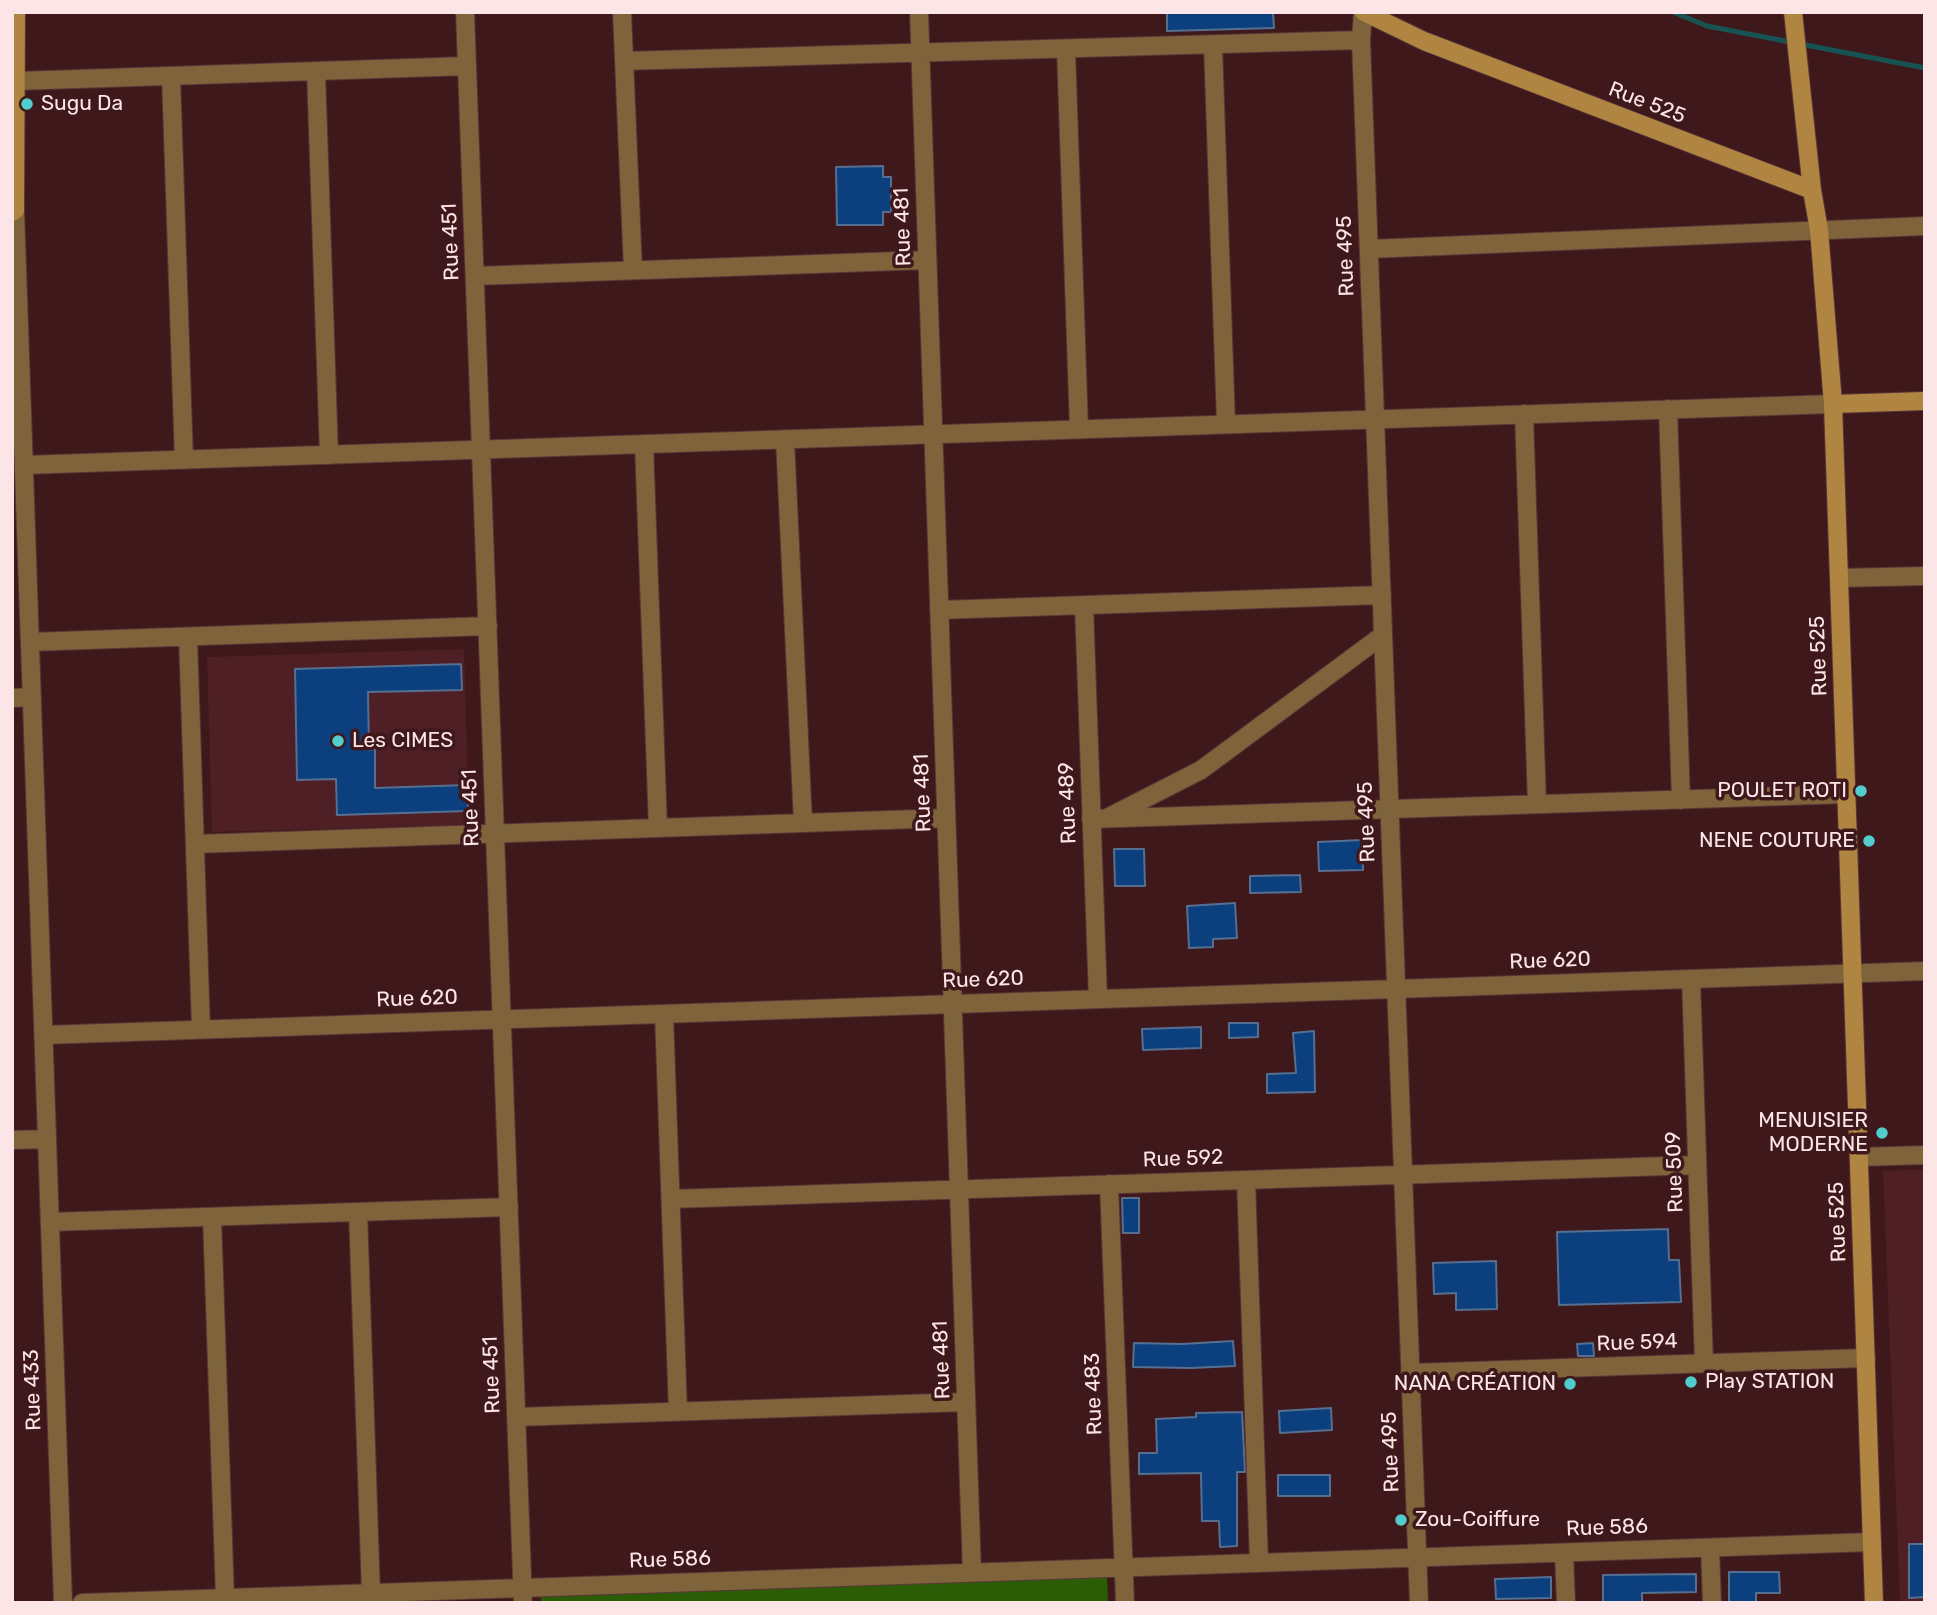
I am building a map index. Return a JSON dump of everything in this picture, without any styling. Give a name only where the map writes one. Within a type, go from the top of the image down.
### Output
[{"type":"street","points":[[14,211],[16,12]]},
{"type":"street","name":"Rue 451","points":[[465,12],[523,1595]]},
{"type":"street","points":[[622,12],[633,270]]},
{"type":"street","name":"Rue 481","points":[[919,12],[972,1573]]},
{"type":"street","name":"Rue 495","points":[[1363,12],[1361,40],[1419,1603]]},
{"type":"street","name":"Rue 525","points":[[1363,12],[1423,41],[1812,190],[1819,230],[1833,404],[1874,1603]]},
{"type":"street","points":[[1793,19],[1812,190]]},
{"type":"street","points":[[624,61],[1361,40]]},
{"type":"street","points":[[1213,45],[1226,424]]},
{"type":"street","points":[[1066,49],[1079,429]]},
{"type":"street","points":[[17,81],[467,66]]},
{"type":"street","points":[[316,71],[328,455]]},
{"type":"street","points":[[171,76],[184,460]]},
{"type":"street","name":"Rue 433","points":[[14,211],[63,1603]]},
{"type":"street","points":[[1369,249],[1925,226]]},
{"type":"street","points":[[475,276],[927,260]]},
{"type":"street","points":[[24,465],[1925,401]]},
{"type":"street","points":[[1668,409],[1681,800]]},
{"type":"street","points":[[1524,414],[1537,804]]},
{"type":"street","points":[[785,439],[803,823]]},
{"type":"street","points":[[644,444],[657,828]]},
{"type":"street","points":[[1839,578],[1925,576]]},
{"type":"street","points":[[939,610],[1382,595]]},
{"type":"street","name":"Rue 489","points":[[1084,605],[1099,819],[1098,999]]},
{"type":"street","points":[[30,642],[488,626]]},
{"type":"street","points":[[1099,819],[1201,770],[1383,635]]},
{"type":"street","points":[[188,637],[201,1029]]},
{"type":"street","points":[[12,698],[32,697]]},
{"type":"street","points":[[1099,819],[1847,794]]},
{"type":"street","points":[[195,844],[946,818]]},
{"type":"street","name":"Rue 620","points":[[44,1035],[1925,971]]},
{"type":"street","name":"Rue 509","points":[[1691,979],[1704,1363]]},
{"type":"street","points":[[664,1014],[678,1412]]},
{"type":"street","points":[[12,1140],[47,1139]]},
{"type":"street","points":[[1859,1157],[1925,1155]]},
{"type":"street","name":"Rue 592","points":[[671,1199],[1697,1164]]},
{"type":"street","points":[[1246,1180],[1259,1563]]},
{"type":"street","name":"Rue 483","points":[[1109,1184],[1125,1603]]},
{"type":"street","points":[[50,1222],[509,1207]]},
{"type":"street","points":[[358,1212],[370,1593]]},
{"type":"street","points":[[212,1217],[225,1598]]},
{"type":"street","name":"Rue 594","points":[[1410,1373],[1866,1358]]},
{"type":"street","points":[[517,1417],[966,1402]]},
{"type":"street","name":"Rue 586","points":[[82,1603],[370,1593],[523,1595],[972,1573],[1872,1542]]},
{"type":"street","points":[[1710,1548],[1712,1603]]},
{"type":"street","points":[[1564,1553],[1566,1603]]},
{"type":"shaded area","name":"Les CIMES","points":[[464,649],[469,825],[212,832],[207,657]]},
{"type":"shaded area","points":[[1925,1169],[1925,1603],[1900,1603],[1883,1171]]},
{"type":"green space","points":[[1107,1575],[1108,1603],[541,1603],[541,1597]]},
{"type":"building","points":[[1167,12],[1273,12],[1274,28],[1167,31]]},
{"type":"building","points":[[883,166],[883,177],[891,177],[891,212],[883,212],[883,225],[837,225],[836,167]]},
{"type":"building","points":[[461,664],[462,690],[368,692],[369,750],[375,749],[375,788],[467,785],[468,811],[337,815],[336,779],[297,780],[295,669]]},
{"type":"building","points":[[1362,840],[1363,870],[1319,871],[1318,842]]},
{"type":"building","points":[[1114,849],[1144,849],[1145,886],[1115,886]]},
{"type":"building","points":[[1300,875],[1301,892],[1250,893],[1250,876]]},
{"type":"building","points":[[1235,903],[1237,938],[1213,939],[1213,947],[1189,948],[1187,906]]},
{"type":"building","points":[[1229,1023],[1258,1023],[1258,1037],[1229,1038]]},
{"type":"building","points":[[1201,1027],[1201,1048],[1143,1050],[1142,1029]]},
{"type":"building","points":[[1314,1031],[1315,1092],[1267,1093],[1267,1074],[1296,1073],[1293,1033]]},
{"type":"building","points":[[1122,1198],[1139,1198],[1139,1233],[1123,1233]]},
{"type":"building","points":[[1668,1229],[1669,1260],[1679,1260],[1681,1302],[1559,1305],[1557,1232]]},
{"type":"building","points":[[1496,1261],[1497,1309],[1456,1310],[1456,1293],[1434,1294],[1433,1263]]},
{"type":"building","points":[[1233,1341],[1235,1366],[1133,1367],[1134,1343]]},
{"type":"building","points":[[1593,1343],[1594,1356],[1578,1356],[1577,1344]]},
{"type":"building","points":[[1331,1408],[1332,1430],[1280,1433],[1279,1411]]},
{"type":"building","points":[[1242,1412],[1245,1472],[1237,1472],[1237,1546],[1220,1547],[1219,1521],[1202,1521],[1201,1473],[1139,1474],[1139,1453],[1157,1453],[1156,1419],[1196,1417],[1196,1413]]},
{"type":"building","points":[[1278,1475],[1330,1475],[1330,1496],[1278,1496]]},
{"type":"building","points":[[1909,1544],[1925,1544],[1925,1597],[1909,1598]]},
{"type":"building","points":[[1729,1572],[1779,1572],[1780,1593],[1756,1593],[1756,1603],[1729,1603]]},
{"type":"building","points":[[1696,1574],[1696,1592],[1642,1593],[1642,1603],[1603,1603],[1603,1575]]},
{"type":"building","points":[[1551,1577],[1551,1598],[1496,1599],[1495,1579]]},
{"type":"waterway","points":[[1673,12],[1707,26],[1925,68]]},
{"type":"place","name":"Sugu Da","points":[[27,104]]},
{"type":"place","name":"Les CIMES","points":[[338,741]]},
{"type":"place","name":"POULET ROTI","points":[[1861,791]]},
{"type":"place","name":"NENE COUTURE","points":[[1869,841]]},
{"type":"place","name":"MENUISIER MODERNE","points":[[1882,1133]]},
{"type":"place","name":"Play STATION","points":[[1691,1382]]},
{"type":"place","name":"NANA CRÉATION","points":[[1570,1384]]},
{"type":"place","name":"Zou-Coiffure","points":[[1401,1520]]}]
